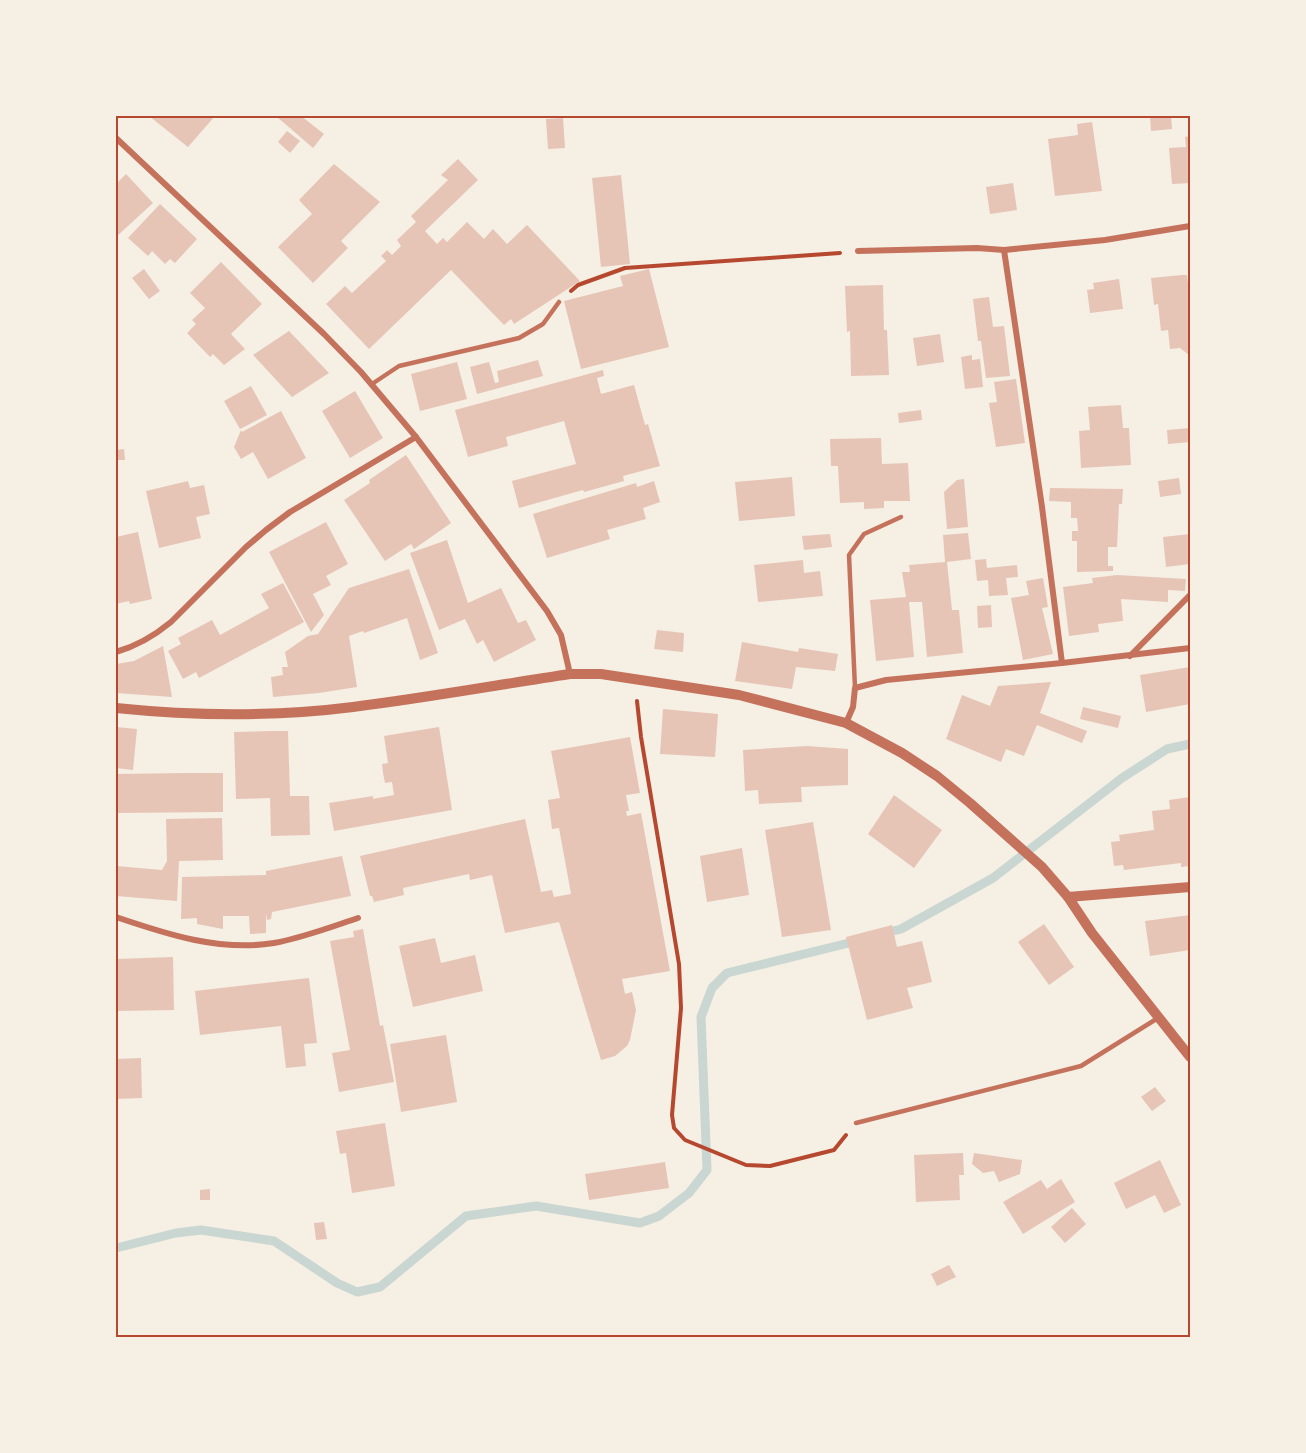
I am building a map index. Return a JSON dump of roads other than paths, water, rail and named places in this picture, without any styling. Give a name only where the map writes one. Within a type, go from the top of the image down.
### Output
[{"type":"street","points":[[116,138],[324,334],[372,384],[416,437],[547,610],[561,635],[570,674]]},
{"type":"street","points":[[858,251],[977,248],[1004,250],[1105,240],[1191,226]]},
{"type":"street","points":[[1004,250],[1042,507],[1062,663]]},
{"type":"street","points":[[116,652],[145,641],[171,622],[246,547],[290,512],[416,437]]},
{"type":"street","points":[[1130,656],[1191,595]]},
{"type":"street","points":[[846,723],[853,708],[855,688],[886,680],[1191,648]]},
{"type":"street","points":[[116,708],[186,714],[299,712],[351,707],[570,674],[601,674],[739,695],[846,723],[902,753],[937,776],[1042,867],[1068,897],[1092,933],[1191,1057]]},
{"type":"street","points":[[1068,897],[1191,887]]},
{"type":"street","points":[[116,917],[210,943],[253,946],[276,943],[358,918]]},
{"type":"lane","points":[[372,384],[399,366],[519,338],[543,324],[559,302]]},
{"type":"lane","points":[[855,688],[849,555],[864,534],[901,517]]},
{"type":"lane","points":[[856,1123],[1081,1066],[1158,1017]]},
{"type":"waterway","points":[[882,934],[901,929],[993,878],[1122,778],[1167,749],[1190,744]]},
{"type":"waterway","points":[[116,1248],[176,1233],[201,1230],[274,1241],[337,1283],[357,1292],[380,1287],[466,1216],[536,1206],[640,1223],[659,1216],[689,1193],[707,1170],[701,1017],[712,988],[727,973],[857,941]]}]
